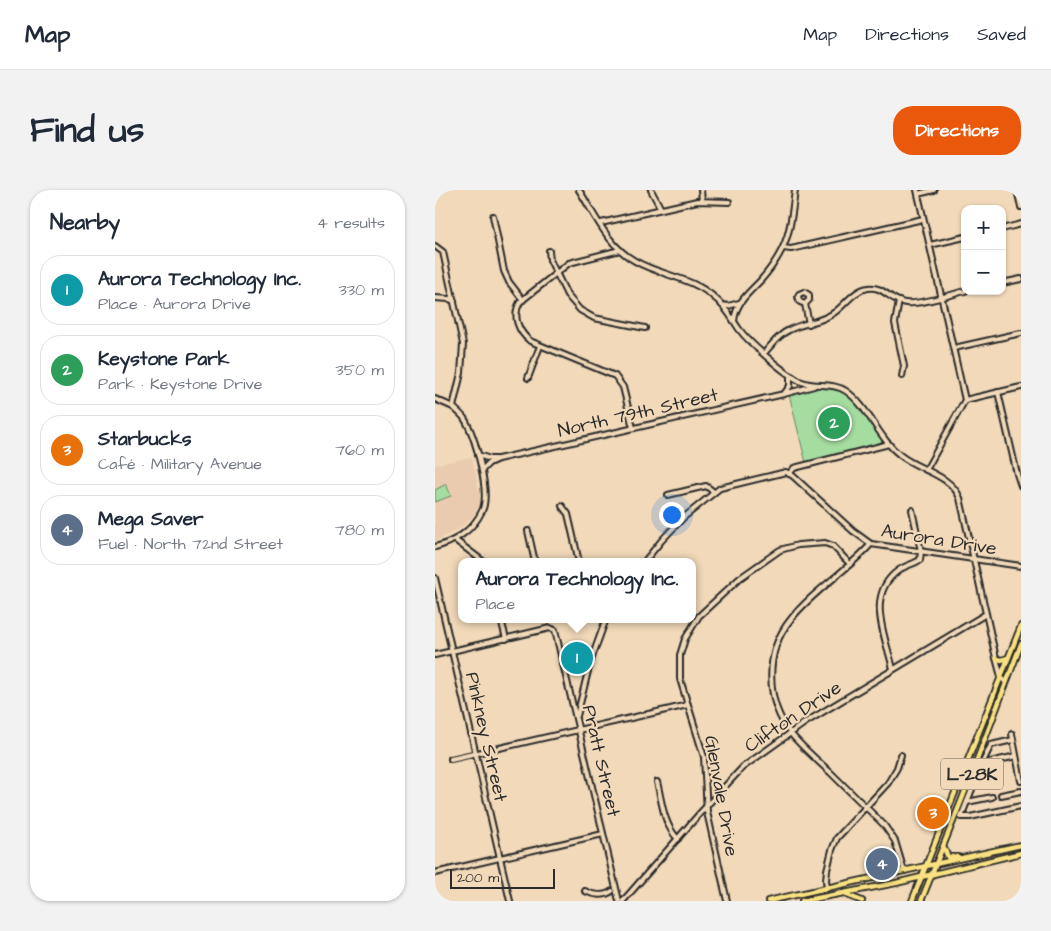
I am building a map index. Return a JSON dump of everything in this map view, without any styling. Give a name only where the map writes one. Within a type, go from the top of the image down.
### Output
[{"type":"main road","name":"L-28K","points":[[912,901],[1021,626]]},
{"type":"main road","name":"L-28K","points":[[921,901],[1021,644]]},
{"type":"main road","points":[[996,658],[1003,660],[1009,657]]},
{"type":"main road","points":[[768,901],[1021,845]]},
{"type":"main road","points":[[943,846],[948,856],[969,857]]},
{"type":"main road","points":[[802,901],[932,875],[1021,853]]},
{"type":"main road","points":[[840,894],[862,901]]},
{"type":"street","points":[[579,190],[611,240],[620,250],[641,264],[698,286],[710,294],[722,305],[747,338],[790,375],[802,382],[835,386],[848,393],[859,404],[889,444],[906,460],[951,485],[959,495],[996,658],[1001,677],[1006,683]]},
{"type":"street","points":[[651,190],[661,209]]},
{"type":"street","points":[[701,190],[702,201]]},
{"type":"street","points":[[734,321],[735,311],[739,303],[767,274],[783,248],[790,228],[795,190]]},
{"type":"street","points":[[926,470],[965,400],[917,192],[934,190]]},
{"type":"street","points":[[1017,190],[1021,207]]},
{"type":"street","points":[[601,223],[702,201],[729,202]]},
{"type":"street","points":[[493,216],[504,271],[509,282],[523,300]]},
{"type":"street","points":[[783,248],[791,249],[923,219]]},
{"type":"street","points":[[1006,228],[1021,224]]},
{"type":"street","points":[[930,246],[961,238]]},
{"type":"street","points":[[435,246],[443,252],[462,334],[461,373],[453,407]]},
{"type":"street","points":[[620,250],[573,262],[556,273],[523,300],[516,311],[518,326],[527,338],[540,346],[615,376],[623,387],[633,428]]},
{"type":"street","points":[[549,251],[550,260],[570,300],[583,313],[594,318],[645,328]]},
{"type":"street","points":[[1006,282],[1021,278]]},
{"type":"street","points":[[764,353],[784,332],[830,316],[857,292],[866,288],[877,288],[899,302],[912,303],[961,292]]},
{"type":"street","points":[[435,298],[454,301]]},
{"type":"street","points":[[899,302],[895,323],[904,366],[902,376]]},
{"type":"street","points":[[722,305],[729,306],[739,303]]},
{"type":"street","points":[[805,304],[809,324]]},
{"type":"street","points":[[953,348],[1021,333]]},
{"type":"street","points":[[528,378],[540,346]]},
{"type":"street","points":[[784,394],[790,386],[790,375]]},
{"type":"street","name":"North 79th Street","points":[[478,455],[491,459],[498,458],[784,394],[816,385]]},
{"type":"street","points":[[965,400],[1021,387]]},
{"type":"street","points":[[998,392],[1021,486]]},
{"type":"street","points":[[435,399],[453,407],[464,419],[482,470],[485,498],[483,510],[470,528],[455,540],[435,547]]},
{"type":"street","points":[[647,558],[673,528],[714,492],[727,485],[785,472],[789,474],[794,468],[889,444]]},
{"type":"street","name":"North 79th Street","points":[[482,470],[498,458]]},
{"type":"street","name":"Aurora Drive","points":[[789,474],[871,544],[1021,566]]},
{"type":"street","points":[[668,495],[706,486],[714,492]]},
{"type":"street","points":[[561,506],[567,514],[578,558]]},
{"type":"street","points":[[893,669],[879,616],[880,598],[885,585],[894,574],[920,560],[921,551],[912,510]]},
{"type":"street","points":[[528,531],[534,558]]},
{"type":"street","points":[[455,540],[479,558]]},
{"type":"street","name":"Glenvale Drive","points":[[696,621],[740,578],[775,553],[797,545],[829,544],[850,564]]},
{"type":"street","points":[[871,544],[795,615],[784,629],[777,645],[772,667],[772,688],[778,711],[790,732],[885,826],[895,841],[901,855],[904,871]]},
{"type":"street","name":"Pinkney Street","points":[[435,578],[509,901]]},
{"type":"street","name":"Clifton Drive","points":[[623,901],[743,767],[790,732],[986,614]]},
{"type":"street","points":[[435,655],[506,639],[502,623]]},
{"type":"street","points":[[577,719],[590,663],[605,623]]},
{"type":"street","name":"Glenvale Drive","points":[[695,623],[685,639],[680,655],[679,671],[681,685],[704,757],[707,812],[727,901]]},
{"type":"street","name":"Pratt Street","points":[[506,639],[553,629],[556,632],[603,834],[614,891],[619,901]]},
{"type":"street","points":[[451,759],[687,705]]},
{"type":"street","points":[[1012,734],[1021,781]]},
{"type":"street","points":[[1013,740],[991,745],[961,817],[970,817],[1021,806]]},
{"type":"street","points":[[827,888],[827,872],[834,843],[843,830],[888,783],[897,768],[901,755]]},
{"type":"street","points":[[982,764],[1016,756]]},
{"type":"street","points":[[657,782],[667,824],[678,839]]},
{"type":"street","points":[[1001,795],[1021,790]]},
{"type":"street","points":[[967,802],[991,797]]},
{"type":"street","points":[[435,872],[603,834]]},
{"type":"street","points":[[585,891],[591,894],[603,894],[607,891],[614,891]]},
{"type":"street","points":[[839,901],[840,894]]},
{"type":"shaded area","points":[[472,457],[481,501],[479,507],[473,516],[460,528],[435,541],[435,465]]},
{"type":"green space","points":[[819,387],[835,388],[856,402],[884,440],[884,444],[806,463],[789,394]]},
{"type":"green space","points":[[446,484],[451,496],[435,502],[435,490]]},
{"type":"place","name":"Keystone Park","points":[[834,423]]},
{"type":"place","name":"Aurora Technology Inc.","points":[[577,658]]},
{"type":"place","name":"Starbucks","points":[[933,813]]},
{"type":"place","name":"Mega Saver","points":[[882,864]]}]
